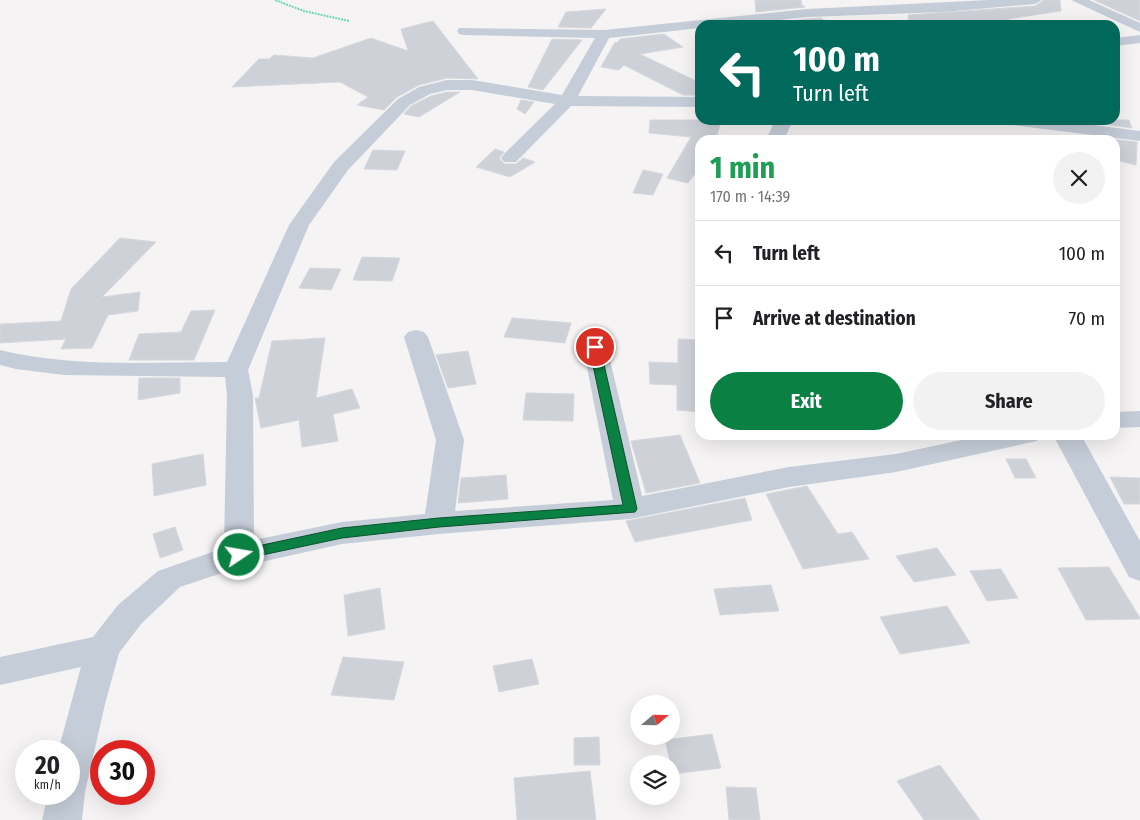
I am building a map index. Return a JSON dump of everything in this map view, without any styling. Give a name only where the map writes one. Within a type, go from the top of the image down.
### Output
[{"type":"street","points":[[739,20],[807,13],[942,8],[1035,0]]},
{"type":"street","points":[[1078,0],[1140,28]]},
{"type":"street","points":[[464,31],[604,34],[695,25]]},
{"type":"street","points":[[510,158],[567,101],[604,34]]},
{"type":"street","points":[[1120,41],[1140,39]]},
{"type":"street","points":[[239,555],[240,395],[236,370],[299,225],[341,166],[404,102],[425,90],[447,85],[472,85],[567,101],[695,102]]},
{"type":"street","points":[[1053,125],[1140,136]]},
{"type":"street","points":[[416,337],[450,440],[439,523]]},
{"type":"street","points":[[595,347],[630,509]]},
{"type":"street","points":[[0,357],[16,362],[64,368],[236,370]]},
{"type":"street","points":[[1120,420],[1140,419]]},
{"type":"street","points":[[79,740],[87,704],[104,648],[130,614],[168,579],[239,555],[342,533],[439,523],[630,509],[789,477],[896,463],[1004,440]]},
{"type":"street","points":[[1069,440],[1140,569]]},
{"type":"street","points":[[0,671],[104,648]]},
{"type":"street","points":[[62,820],[65,805]]},
{"type":"path","points":[[275,0],[304,11],[349,21]]},
{"type":"building","points":[[755,0],[801,0],[802,5],[805,7],[756,12]]},
{"type":"building","points":[[1044,0],[1060,0],[1061,11],[1008,19],[1010,20],[908,20],[908,15],[1035,6]]},
{"type":"building","points":[[1094,0],[1140,0],[1140,21]]},
{"type":"building","points":[[606,9],[591,28],[558,27],[566,12]]},
{"type":"building","points":[[821,18],[824,20],[799,20]]},
{"type":"building","points":[[433,21],[478,79],[447,78],[419,85],[397,97],[384,110],[357,105],[368,97],[340,82],[232,87],[259,59],[269,59],[274,55],[313,58],[371,38],[408,51],[401,29]]},
{"type":"building","points":[[664,34],[683,47],[640,54],[695,81],[695,95],[683,95],[624,65],[619,70],[601,67],[615,42],[617,43],[620,39]]},
{"type":"building","points":[[552,39],[582,40],[543,90],[528,87]]},
{"type":"building","points":[[447,92],[460,92],[419,117],[404,114],[411,106],[431,96]]},
{"type":"building","points":[[521,100],[534,102],[525,114],[517,109]]},
{"type":"building","points":[[650,120],[695,120],[695,125],[720,125],[717,135],[695,135],[695,174],[688,183],[667,178],[691,137],[649,133]]},
{"type":"building","points":[[1120,120],[1129,120],[1132,128],[1110,125],[1120,125]]},
{"type":"building","points":[[1120,140],[1137,142],[1136,165],[1120,161]]},
{"type":"building","points":[[495,149],[504,152],[499,158],[504,164],[516,164],[523,158],[535,162],[510,177],[476,167]]},
{"type":"building","points":[[373,150],[405,151],[397,170],[364,169]]},
{"type":"building","points":[[643,170],[663,174],[653,195],[633,193]]},
{"type":"building","points":[[120,238],[156,242],[102,297],[140,292],[138,311],[108,315],[92,348],[61,349],[66,339],[0,343],[0,324],[61,321],[71,289]]},
{"type":"building","points":[[362,257],[400,258],[392,281],[353,280]]},
{"type":"building","points":[[310,268],[341,269],[331,290],[299,288]]},
{"type":"building","points":[[215,310],[194,360],[129,360],[139,334],[181,332],[191,311]]},
{"type":"building","points":[[512,318],[571,323],[565,343],[504,337]]},
{"type":"building","points":[[325,338],[316,398],[352,389],[360,408],[333,414],[338,441],[302,447],[299,420],[261,428],[255,398],[259,398],[272,341]]},
{"type":"building","points":[[678,339],[695,340],[695,412],[677,410],[677,385],[650,384],[649,362],[678,363]]},
{"type":"building","points":[[468,351],[476,384],[448,388],[436,355]]},
{"type":"building","points":[[139,378],[180,378],[180,393],[138,400]]},
{"type":"building","points":[[526,393],[574,394],[573,421],[523,420]]},
{"type":"building","points":[[680,435],[700,483],[646,493],[631,441]]},
{"type":"building","points":[[203,454],[206,485],[154,496],[152,464]]},
{"type":"building","points":[[1006,459],[1026,459],[1036,478],[1015,478]]},
{"type":"building","points":[[506,475],[508,499],[458,503],[461,478]]},
{"type":"building","points":[[1110,477],[1140,478],[1140,504],[1124,504]]},
{"type":"building","points":[[807,486],[838,534],[852,532],[869,559],[803,569],[766,494]]},
{"type":"building","points":[[745,498],[752,520],[635,542],[626,521]]},
{"type":"building","points":[[175,527],[183,550],[160,558],[153,534]]},
{"type":"building","points":[[937,548],[956,575],[914,582],[896,556]]},
{"type":"building","points":[[1109,567],[1140,619],[1086,620],[1058,568]]},
{"type":"building","points":[[1001,569],[1018,598],[987,601],[970,571]]},
{"type":"building","points":[[771,585],[779,611],[720,615],[714,589]]},
{"type":"building","points":[[380,588],[385,629],[348,636],[344,595]]},
{"type":"building","points":[[947,606],[970,643],[900,654],[880,617]]},
{"type":"building","points":[[343,657],[404,662],[394,700],[331,695]]},
{"type":"building","points":[[532,659],[539,684],[499,692],[493,666]]},
{"type":"building","points":[[712,734],[721,768],[680,773],[680,755],[669,755],[666,745],[680,745],[680,738]]},
{"type":"building","points":[[599,737],[600,765],[574,765],[574,738]]},
{"type":"building","points":[[940,765],[980,820],[924,820],[897,781]]},
{"type":"building","points":[[590,771],[596,820],[517,820],[514,778]]},
{"type":"building","points":[[726,787],[756,788],[760,820],[729,820]]},
{"type":"route","points":[[239,555],[342,533],[439,523],[630,509],[595,347]]}]
